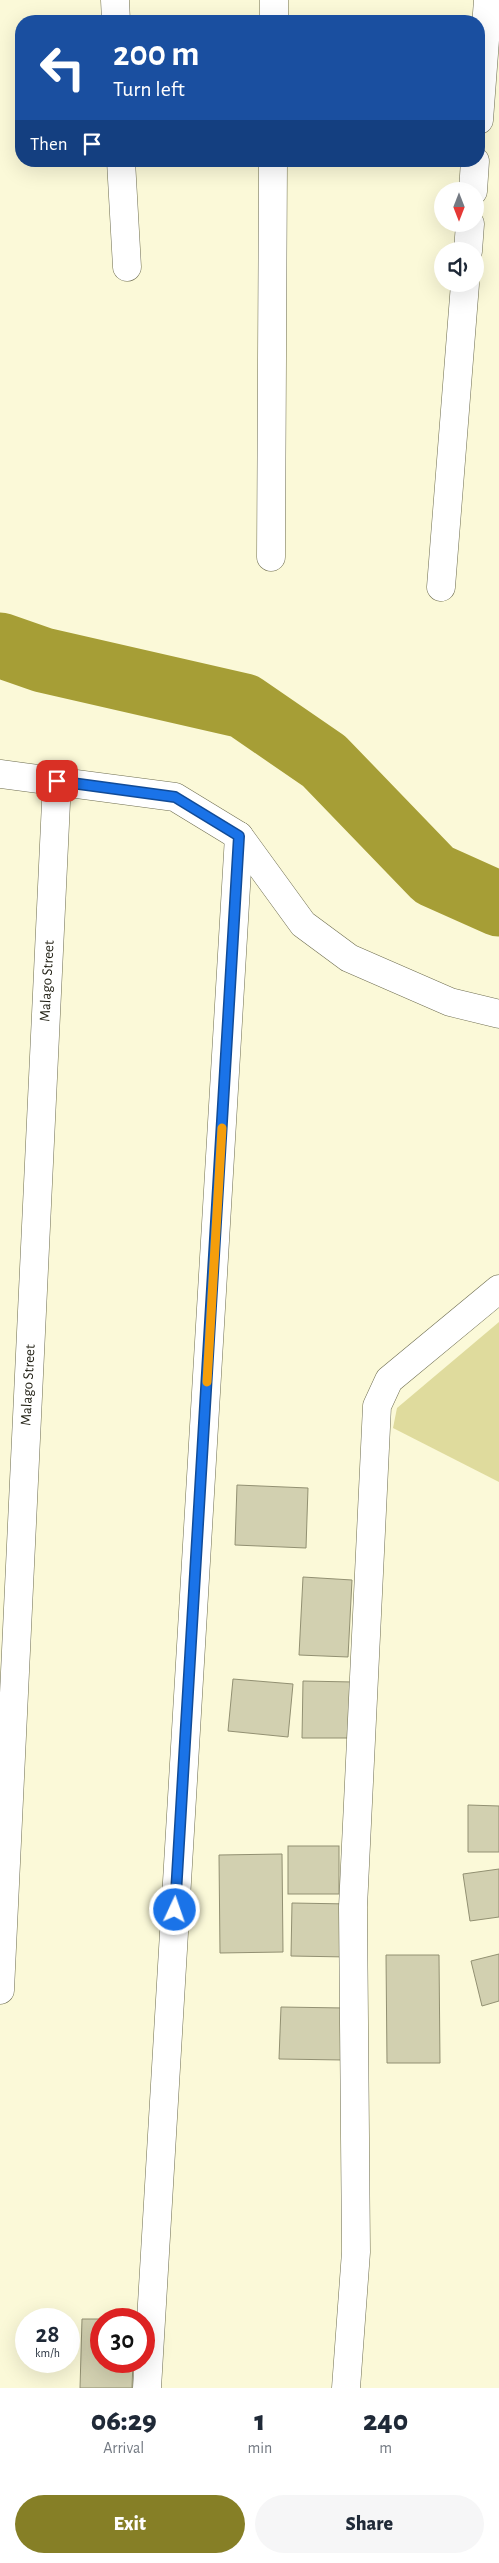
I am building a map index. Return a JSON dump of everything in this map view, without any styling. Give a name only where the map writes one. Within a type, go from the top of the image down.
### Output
[{"type":"street","points":[[115,0],[116,15]]},
{"type":"street","points":[[274,0],[274,15]]},
{"type":"street","points":[[485,40],[488,0]]},
{"type":"street","points":[[121,167],[127,267]]},
{"type":"street","points":[[271,557],[273,167]]},
{"type":"street","points":[[474,182],[475,167]]},
{"type":"street","points":[[441,587],[465,292]]},
{"type":"street","points":[[0,774],[175,797],[239,836],[303,924],[349,958],[450,1002],[499,1014]]},
{"type":"street","name":"Malago Street","points":[[0,1990],[57,781]]},
{"type":"street","points":[[147,2388],[239,836]]},
{"type":"street","points":[[346,2388],[356,2252],[354,1907],[377,1406],[389,1380],[499,1289]]},
{"type":"shaded area","points":[[499,1322],[499,1482],[393,1428],[397,1408]]},
{"type":"building","points":[[237,1485],[308,1488],[306,1548],[235,1545]]},
{"type":"building","points":[[303,1577],[352,1580],[348,1657],[299,1655]]},
{"type":"building","points":[[233,1679],[293,1684],[288,1737],[228,1731]]},
{"type":"building","points":[[303,1681],[353,1682],[352,1738],[302,1738]]},
{"type":"building","points":[[468,1805],[499,1806],[499,1852],[468,1852]]},
{"type":"building","points":[[288,1846],[339,1846],[339,1894],[288,1894]]},
{"type":"building","points":[[282,1854],[283,1952],[220,1953],[219,1855]]},
{"type":"building","points":[[499,1869],[499,1917],[470,1921],[463,1874]]},
{"type":"building","points":[[292,1903],[349,1904],[348,1957],[291,1956]]},
{"type":"building","points":[[499,1954],[499,2001],[482,2006],[471,1961]]},
{"type":"building","points":[[386,1955],[439,1955],[440,2063],[387,2063]]},
{"type":"building","points":[[281,2007],[344,2008],[343,2060],[279,2059]]},
{"type":"building","points":[[82,2319],[90,2319],[90,2373],[133,2373],[132,2388],[80,2388]]},
{"type":"waterway","points":[[0,645],[43,660],[244,706],[324,761],[434,875],[499,904]]},
{"type":"slow traffic","points":[[207,1382],[222,1128]]},
{"type":"route","points":[[57,781],[175,797],[239,836],[175,1910]]}]
